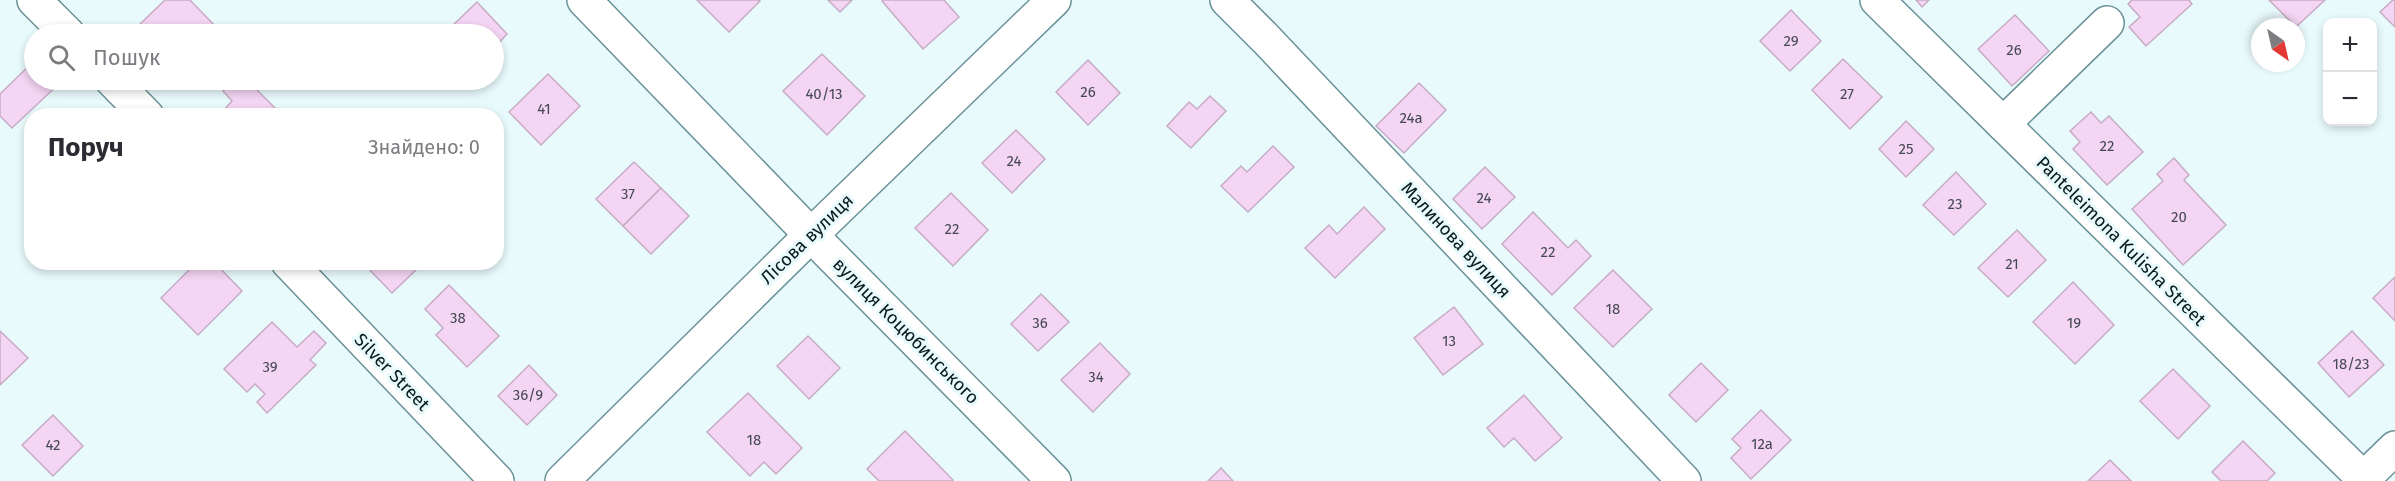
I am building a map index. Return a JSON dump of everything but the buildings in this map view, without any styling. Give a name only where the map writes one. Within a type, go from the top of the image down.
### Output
[{"type":"street","points":[[34,0],[58,24]]},
{"type":"street","name":"вулиця Коцюбинського","points":[[584,0],[811,235],[1054,481]]},
{"type":"street","name":"Лісова вулиця","points":[[562,481],[811,235],[1054,0]]},
{"type":"street","name":"Малинова вулиця","points":[[1227,0],[1684,481]]},
{"type":"street","name":"Panteleimona Kulisha Street","points":[[1877,0],[2364,480]]},
{"type":"street","points":[[2003,124],[2108,23]]},
{"type":"street","points":[[122,90],[139,108]]},
{"type":"street","name":"Silver Street","points":[[296,270],[497,481]]},
{"type":"street","points":[[2364,480],[2395,448]]}]
